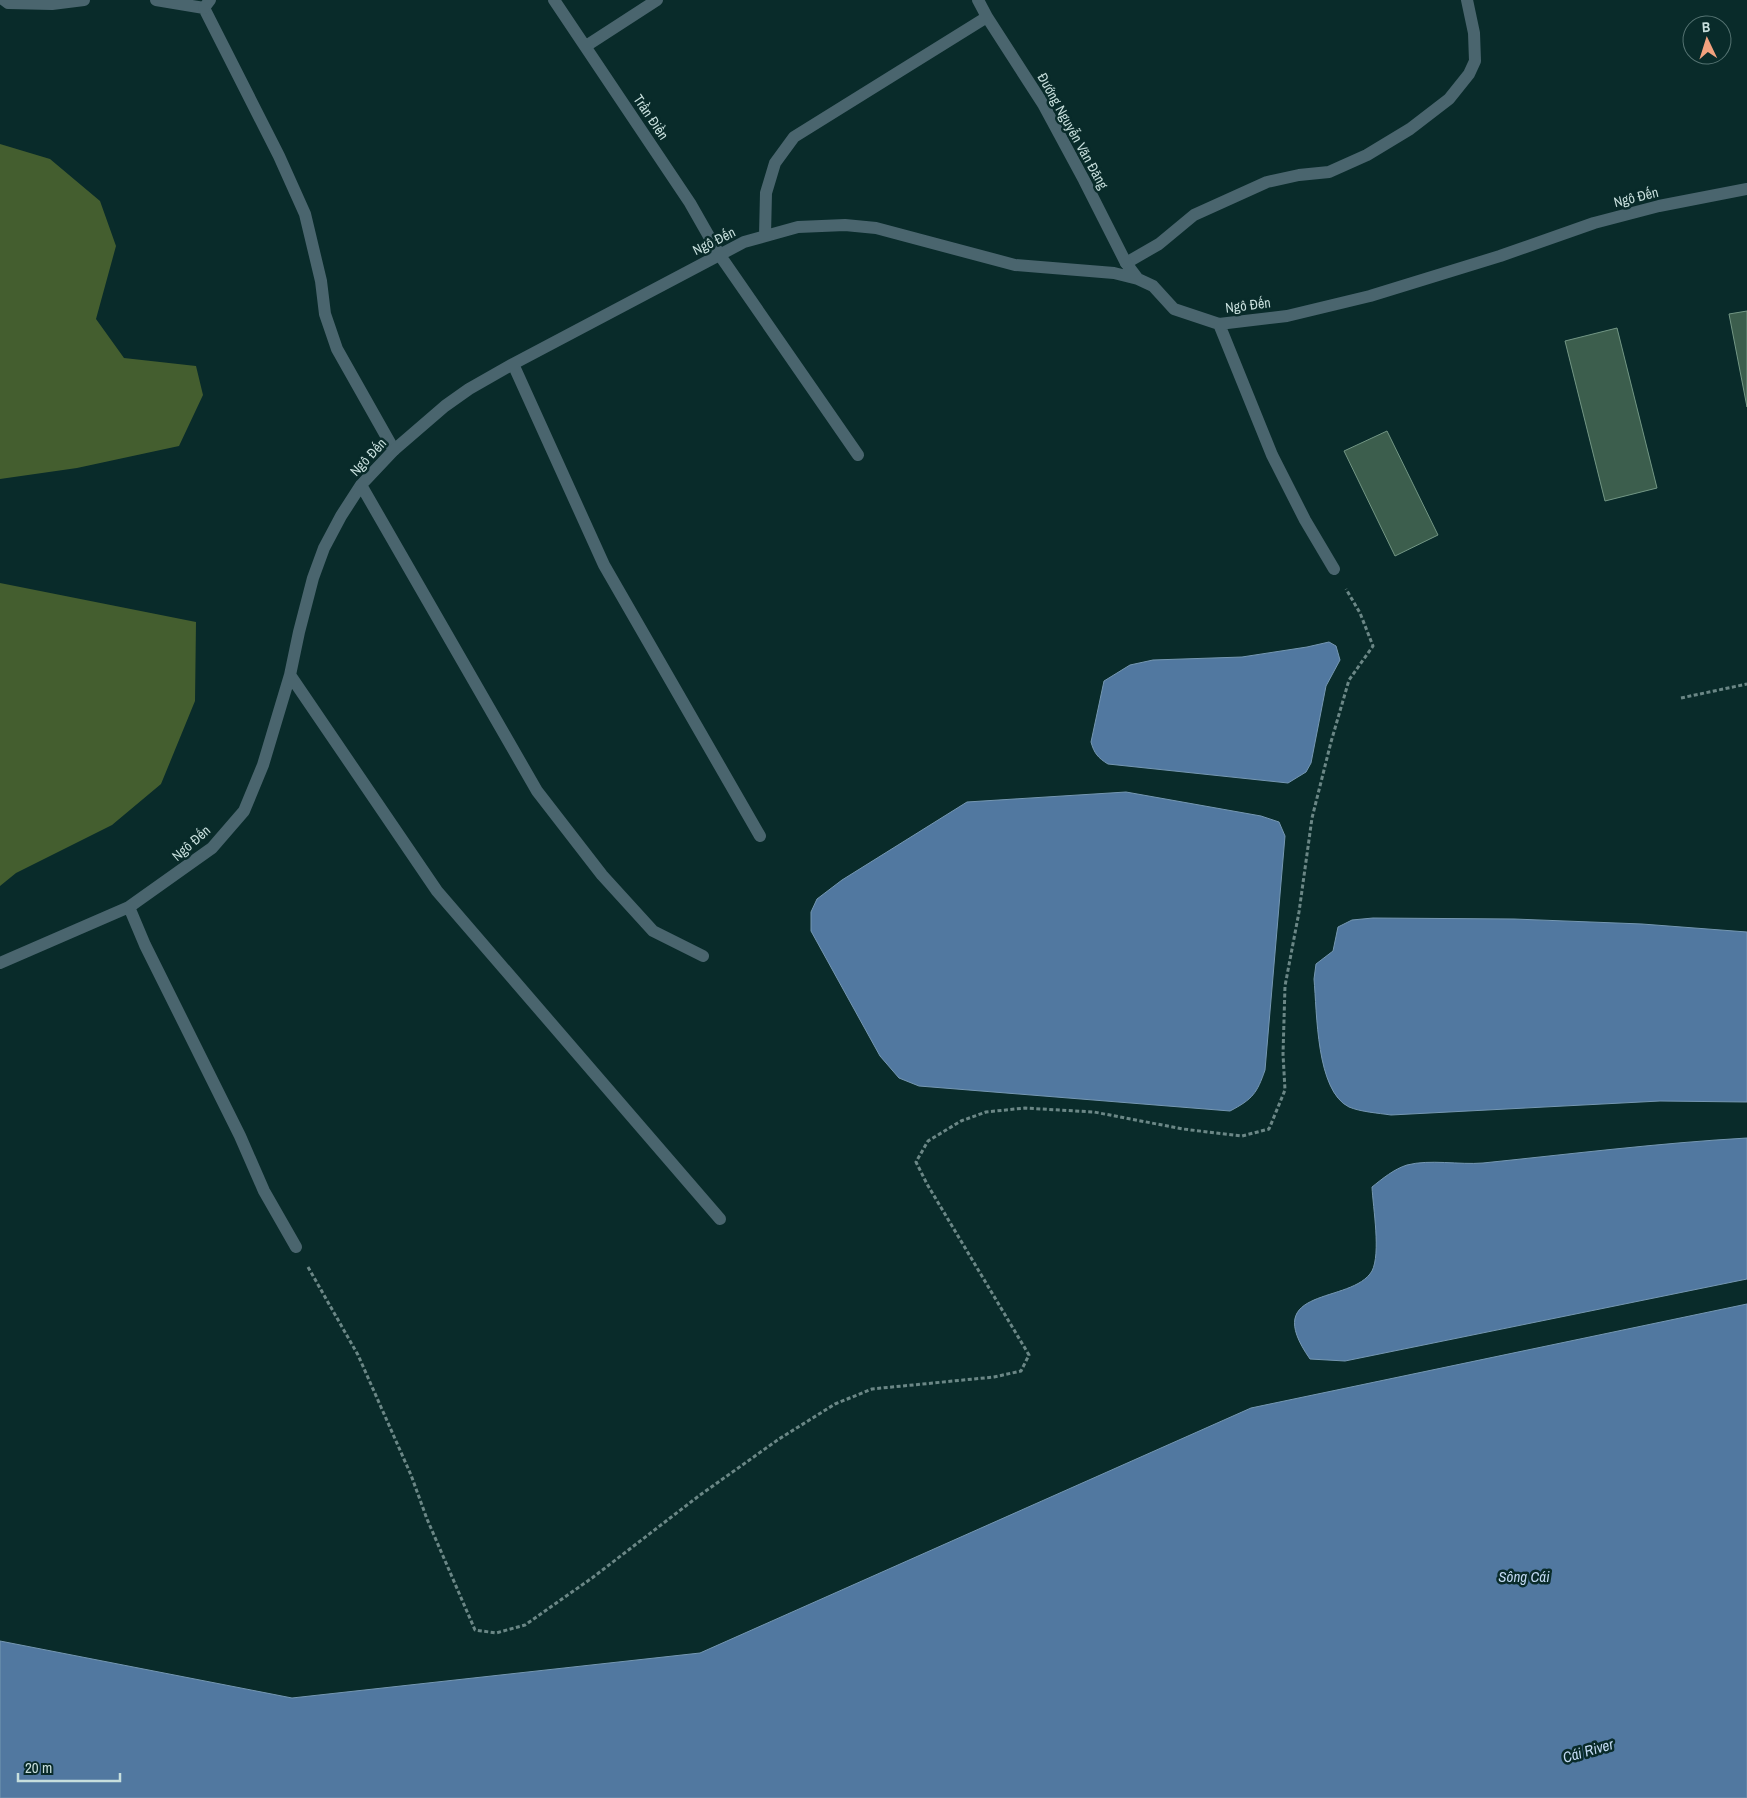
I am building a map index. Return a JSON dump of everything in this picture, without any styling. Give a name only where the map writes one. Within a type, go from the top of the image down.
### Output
[{"type":"street","points":[[4,0],[8,4],[52,4],[84,0]]},
{"type":"street","points":[[156,0],[207,4],[279,156],[304,214],[322,280],[326,314],[337,349],[394,450]]},
{"type":"street","name":"Trần Điền","points":[[554,0],[690,202],[719,254],[858,455]]},
{"type":"street","points":[[586,46],[657,0]]},
{"type":"street","name":"Đướng Nguyễn Văn Đăng","points":[[978,0],[987,17],[1044,104],[1126,263],[1138,279]]},
{"type":"street","points":[[1126,263],[1159,244],[1194,215],[1266,182],[1299,175],[1329,172],[1367,155],[1410,129],[1449,99],[1469,74],[1474,61],[1474,32],[1467,0]]},
{"type":"street","points":[[765,235],[766,193],[775,163],[794,137],[987,17]]},
{"type":"street","name":"Ngô Đến","points":[[0,963],[129,907],[212,848],[244,811],[263,765],[290,675],[299,632],[321,555],[341,516],[362,485],[394,450],[445,406],[469,389],[512,364],[744,242],[798,227],[845,225],[876,228],[1015,266],[1114,273],[1138,279],[1153,286],[1174,309],[1219,324],[1287,316],[1370,296],[1500,256],[1594,223],[1659,206],[1747,189]]},
{"type":"street","points":[[1219,324],[1272,455],[1305,520],[1334,569]]},
{"type":"street","points":[[512,364],[604,565],[760,836]]},
{"type":"street","points":[[362,485],[537,791],[602,875],[653,931],[703,956]]},
{"type":"street","points":[[290,675],[437,892],[720,1219]]},
{"type":"street","points":[[129,907],[145,945],[240,1136],[264,1191],[296,1247]]},
{"type":"path","points":[[296,1247],[358,1355],[411,1475],[427,1518],[475,1630],[496,1633],[525,1625],[592,1578],[700,1495],[835,1404],[872,1389],[994,1377],[1021,1371],[1029,1355],[927,1184],[916,1162],[928,1141],[961,1121],[986,1112],[1026,1108],[1094,1112],[1183,1129],[1242,1136],[1269,1130],[1285,1090],[1283,1054],[1285,986],[1299,912],[1312,818],[1349,680],[1373,646],[1360,613],[1334,569]]},
{"type":"path","points":[[1682,698],[1747,684]]},
{"type":"green space","points":[[0,144],[50,159],[100,201],[116,246],[96,319],[124,358],[196,366],[203,395],[179,446],[77,468],[0,479]]},
{"type":"green space","points":[[0,583],[196,622],[195,701],[161,784],[112,825],[16,873],[0,886]]},
{"type":"water","points":[[1329,642],[1336,646],[1340,660],[1326,686],[1311,763],[1306,772],[1288,783],[1108,764],[1097,755],[1094,749],[1091,742],[1104,681],[1130,665],[1153,660],[1242,657]]},
{"type":"water","points":[[1126,792],[1261,816],[1279,822],[1285,836],[1265,1070],[1253,1095],[1230,1111],[919,1086],[899,1078],[880,1056],[811,931],[811,912],[817,899],[842,880],[967,802]]},
{"type":"water","points":[[1373,918],[1514,919],[1642,924],[1747,932],[1747,1102],[1660,1101],[1391,1115],[1349,1107],[1338,1098],[1330,1085],[1324,1068],[1320,1049],[1314,979],[1316,964],[1333,951],[1338,927],[1352,920]]},
{"type":"water","points":[[1747,1138],[1747,1279],[1345,1361],[1310,1359],[1297,1335],[1295,1319],[1301,1308],[1314,1300],[1347,1289],[1361,1282],[1372,1271],[1376,1253],[1376,1230],[1372,1187],[1402,1167],[1425,1162],[1483,1163]]},
{"type":"water","name":"Sông Cái","points":[[1747,1304],[1747,1798],[0,1798],[0,1641],[292,1698],[700,1653],[1251,1408]]},
{"type":"building","points":[[1747,311],[1747,407],[1729,314]]},
{"type":"building","points":[[1617,328],[1657,488],[1605,501],[1565,341]]},
{"type":"building","points":[[1387,431],[1438,535],[1395,556],[1344,451]]},
{"type":"water label","name":"Cái River","points":[[1588,1751]]}]
